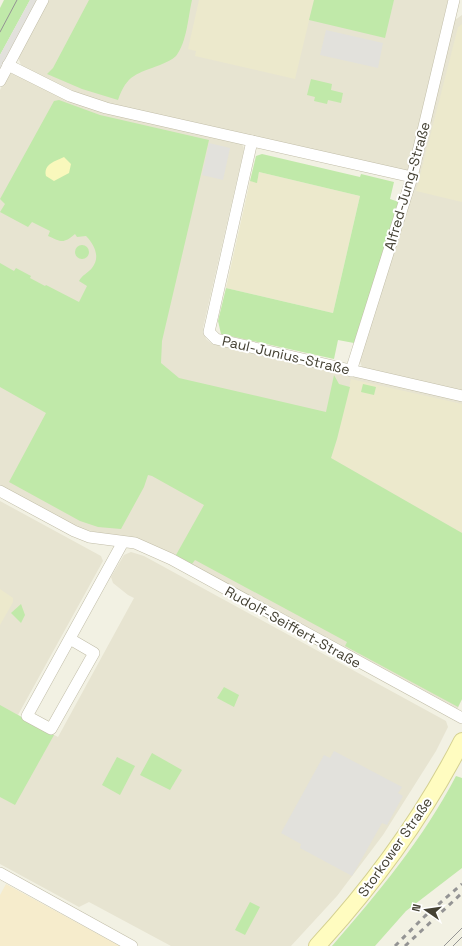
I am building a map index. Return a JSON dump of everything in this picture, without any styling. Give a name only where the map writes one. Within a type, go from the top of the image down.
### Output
[{"type":"main road","name":"Storkower Straße","points":[[317,946],[370,885],[404,838],[433,793],[462,742]]},
{"type":"street","points":[[0,81],[43,0]]},
{"type":"street","name":"Alfred-Jung-Straße","points":[[351,371],[412,177],[456,6]]},
{"type":"street","points":[[8,65],[51,88],[86,102],[412,177]]},
{"type":"street","name":"Paul-Junius-Straße","points":[[252,141],[209,332],[216,339],[462,396]]},
{"type":"street","name":"Rudolf-Seiffert-Straße","points":[[0,491],[74,531],[89,536],[145,547],[171,559],[462,718]]},
{"type":"street","points":[[70,638],[94,653],[52,729],[27,716],[70,638],[123,542]]},
{"type":"street","points":[[0,873],[132,946]]},
{"type":"shaded area","points":[[4,0],[30,0],[0,55],[0,8]]},
{"type":"shaded area","points":[[30,0],[38,0],[0,74],[0,55]]},
{"type":"shaded area","points":[[48,0],[448,0],[408,170],[406,171],[99,101],[89,98],[28,70],[21,65],[18,57]]},
{"type":"shaded area","points":[[89,0],[192,0],[183,44],[176,56],[167,62],[134,76],[121,91],[118,100],[82,89],[47,74],[53,68]]},
{"type":"shaded area","points":[[199,0],[314,0],[295,79],[195,56],[196,51],[188,49]]},
{"type":"shaded area","points":[[314,0],[394,0],[385,38],[309,20]]},
{"type":"shaded area","points":[[462,15],[462,391],[365,369],[362,367],[359,359],[455,20]]},
{"type":"shaded area","points":[[462,24],[462,202],[416,191],[458,27]]},
{"type":"shaded area","points":[[326,30],[383,43],[378,68],[320,55]]},
{"type":"shaded area","points":[[12,73],[42,87],[241,143],[244,149],[203,328],[206,339],[211,343],[462,400],[462,699],[457,710],[153,546],[75,527],[0,485],[0,90],[7,77]]},
{"type":"shaded area","points":[[311,79],[332,84],[331,90],[343,93],[341,103],[328,100],[327,104],[314,101],[315,97],[307,95]]},
{"type":"shaded area","points":[[59,100],[100,115],[209,140],[162,341],[161,363],[179,378],[326,412],[334,375],[339,384],[350,387],[331,458],[462,533],[462,699],[458,707],[345,646],[347,642],[195,560],[192,564],[176,555],[204,505],[152,476],[148,475],[144,487],[121,529],[98,527],[80,521],[9,482],[46,413],[0,387],[0,263],[14,271],[16,268],[31,276],[30,278],[79,302],[87,286],[79,281],[92,268],[96,259],[94,247],[86,236],[77,237],[75,234],[65,241],[60,241],[48,236],[50,231],[32,222],[28,227],[0,212],[5,204],[0,199],[54,101]]},
{"type":"shaded area","points":[[209,143],[230,148],[223,180],[202,175]]},
{"type":"shaded area","points":[[262,154],[360,177],[361,174],[394,182],[390,199],[399,202],[354,343],[338,340],[334,359],[221,334],[218,321],[226,288],[333,313],[360,196],[259,172],[257,183],[250,181],[256,156]]},
{"type":"shaded area","points":[[259,172],[360,196],[333,313],[226,288],[250,181],[257,182]]},
{"type":"shaded area","points":[[82,245],[87,247],[89,252],[87,257],[82,259],[77,257],[75,252],[77,247]]},
{"type":"shaded area","points":[[351,379],[462,404],[462,533],[331,458]]},
{"type":"shaded area","points":[[363,384],[376,387],[374,395],[361,392]]},
{"type":"shaded area","points":[[0,501],[101,556],[103,561],[18,715],[58,737],[134,598],[113,583],[111,577],[124,555],[131,552],[144,556],[446,721],[448,727],[436,751],[383,835],[337,896],[291,946],[171,946],[89,902],[79,907],[0,864]]},
{"type":"shaded area","points":[[0,589],[13,598],[13,602],[0,625]]},
{"type":"shaded area","points":[[21,604],[25,615],[21,623],[11,613]]},
{"type":"shaded area","points":[[224,687],[239,695],[234,707],[217,698]]},
{"type":"shaded area","points":[[0,705],[54,735],[15,805],[0,797]]},
{"type":"shaded area","points":[[334,751],[402,787],[398,793],[403,796],[387,825],[382,823],[352,876],[300,848],[301,844],[281,833],[324,755],[330,758]]},
{"type":"shaded area","points":[[152,753],[182,770],[170,790],[140,775]]},
{"type":"shaded area","points":[[117,757],[135,766],[120,795],[102,785]]},
{"type":"shaded area","points":[[456,776],[462,778],[462,868],[406,911],[375,946],[332,946],[399,865],[429,822]]},
{"type":"shaded area","points":[[6,884],[120,946],[0,946],[0,895]]},
{"type":"shaded area","points":[[250,902],[260,907],[245,935],[235,930]]},
{"type":"sand","points":[[64,157],[71,164],[69,173],[54,181],[46,176],[46,169],[48,166]]},
{"type":"tram line","points":[[0,32],[17,0]]},
{"type":"tram line","points":[[444,946],[462,928]]},
{"type":"tram line","points":[[453,946],[462,937]]},
{"type":"railway","points":[[395,946],[425,916],[462,884]]},
{"type":"railway","points":[[405,946],[462,893]]}]
